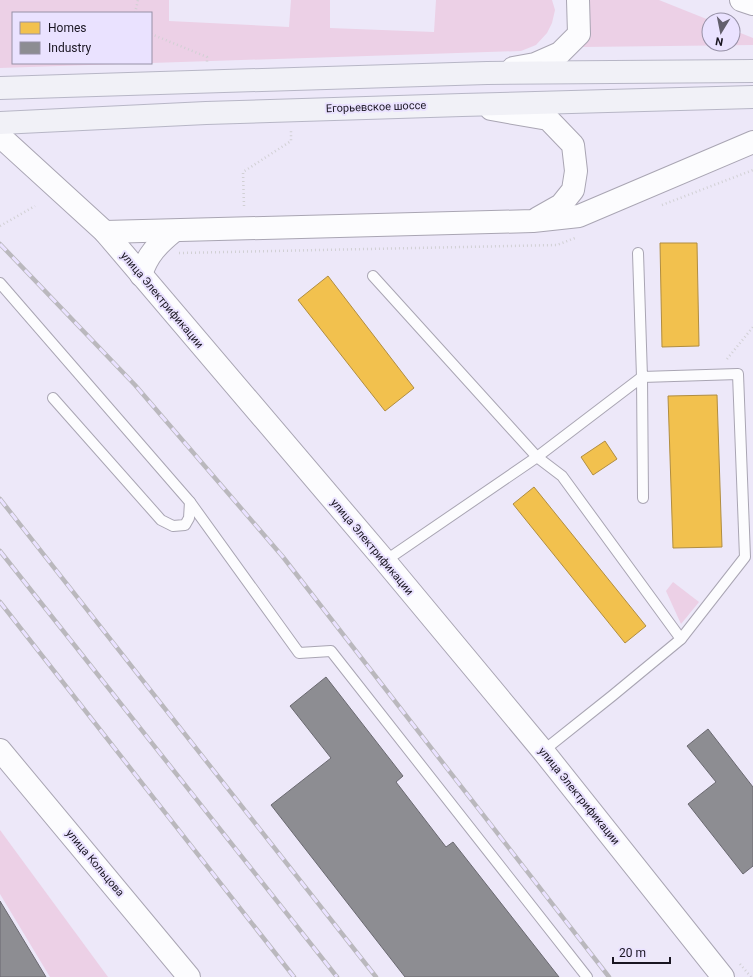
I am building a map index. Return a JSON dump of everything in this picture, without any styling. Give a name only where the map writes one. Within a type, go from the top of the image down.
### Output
[{"type":"main road","points":[[487,73],[535,64],[560,53],[579,34],[578,0]]},
{"type":"main road","points":[[741,0],[753,4]]},
{"type":"main road","points":[[0,88],[487,73],[753,71]]},
{"type":"main road","name":"Егорьевское шоссе","points":[[0,123],[206,113],[753,97]]},
{"type":"main road","points":[[462,105],[548,119],[573,145],[576,171],[573,190],[561,205],[533,221]]},
{"type":"main road","name":"улица Электрификации","points":[[0,136],[104,232],[141,275],[385,561],[543,751],[723,977]]},
{"type":"main road","points":[[104,232],[533,221],[578,216],[753,142]]},
{"type":"main road","points":[[141,275],[144,265],[152,252],[174,230]]},
{"type":"main road","name":"улица Кольцова","points":[[0,750],[190,977]]},
{"type":"lane","points":[[638,253],[642,377],[643,498]]},
{"type":"lane","points":[[373,276],[537,457],[562,476],[681,639]]},
{"type":"lane","points":[[0,283],[190,502],[299,653],[331,651],[587,977]]},
{"type":"lane","points":[[385,561],[537,457],[642,377],[738,374],[746,557],[681,639],[543,751]]},
{"type":"lane","points":[[53,398],[161,520],[172,526],[185,524],[189,518],[190,502]]},
{"type":"path","points":[[135,12],[138,0]]},
{"type":"path","points":[[152,34],[207,57]]},
{"type":"path","points":[[244,206],[243,172],[291,141],[290,128]]},
{"type":"path","points":[[659,206],[753,170]]},
{"type":"path","points":[[0,226],[35,206]]},
{"type":"path","points":[[174,253],[557,245],[579,237]]},
{"type":"path","points":[[715,375],[753,327]]},
{"type":"path","points":[[736,959],[751,977]]},
{"type":"shaded area","points":[[0,0],[169,0],[169,21],[289,27],[291,0],[330,0],[330,28],[434,32],[436,0],[552,0],[555,10],[552,23],[547,33],[536,45],[521,51],[152,63],[152,12],[12,12],[12,64],[118,64],[0,68]]},
{"type":"shaded area","points":[[587,0],[659,0],[701,17],[701,46],[582,47],[589,34],[590,20]]},
{"type":"shaded area","points":[[741,33],[753,38],[753,45],[741,45]]},
{"type":"shaded area","points":[[673,582],[699,602],[681,624],[666,591]]},
{"type":"shaded area","points":[[0,830],[108,977],[50,977],[0,894]]},
{"type":"building: Homes","points":[[660,243],[697,243],[699,346],[662,347]]},
{"type":"building: Homes","points":[[328,276],[414,388],[385,411],[298,300]]},
{"type":"building: Homes","points":[[717,395],[722,547],[673,548],[668,396]]},
{"type":"building: Homes","points":[[605,441],[617,459],[593,475],[581,457]]},
{"type":"building: Homes","points":[[534,487],[646,626],[625,643],[513,504]]},
{"type":"building: Industry","points":[[326,677],[403,776],[396,782],[446,847],[453,842],[559,977],[405,977],[271,805],[331,758],[290,706]]},
{"type":"building: Industry","points":[[708,729],[753,787],[753,866],[743,874],[688,804],[716,782],[687,746]]},
{"type":"building: Industry","points":[[0,901],[46,977],[0,977]]},
{"type":"railway","points":[[0,244],[135,385],[283,557],[609,977]]},
{"type":"railway","points":[[0,499],[376,977]]},
{"type":"railway","points":[[0,551],[337,977]]},
{"type":"railway","points":[[0,602],[294,977]]}]
